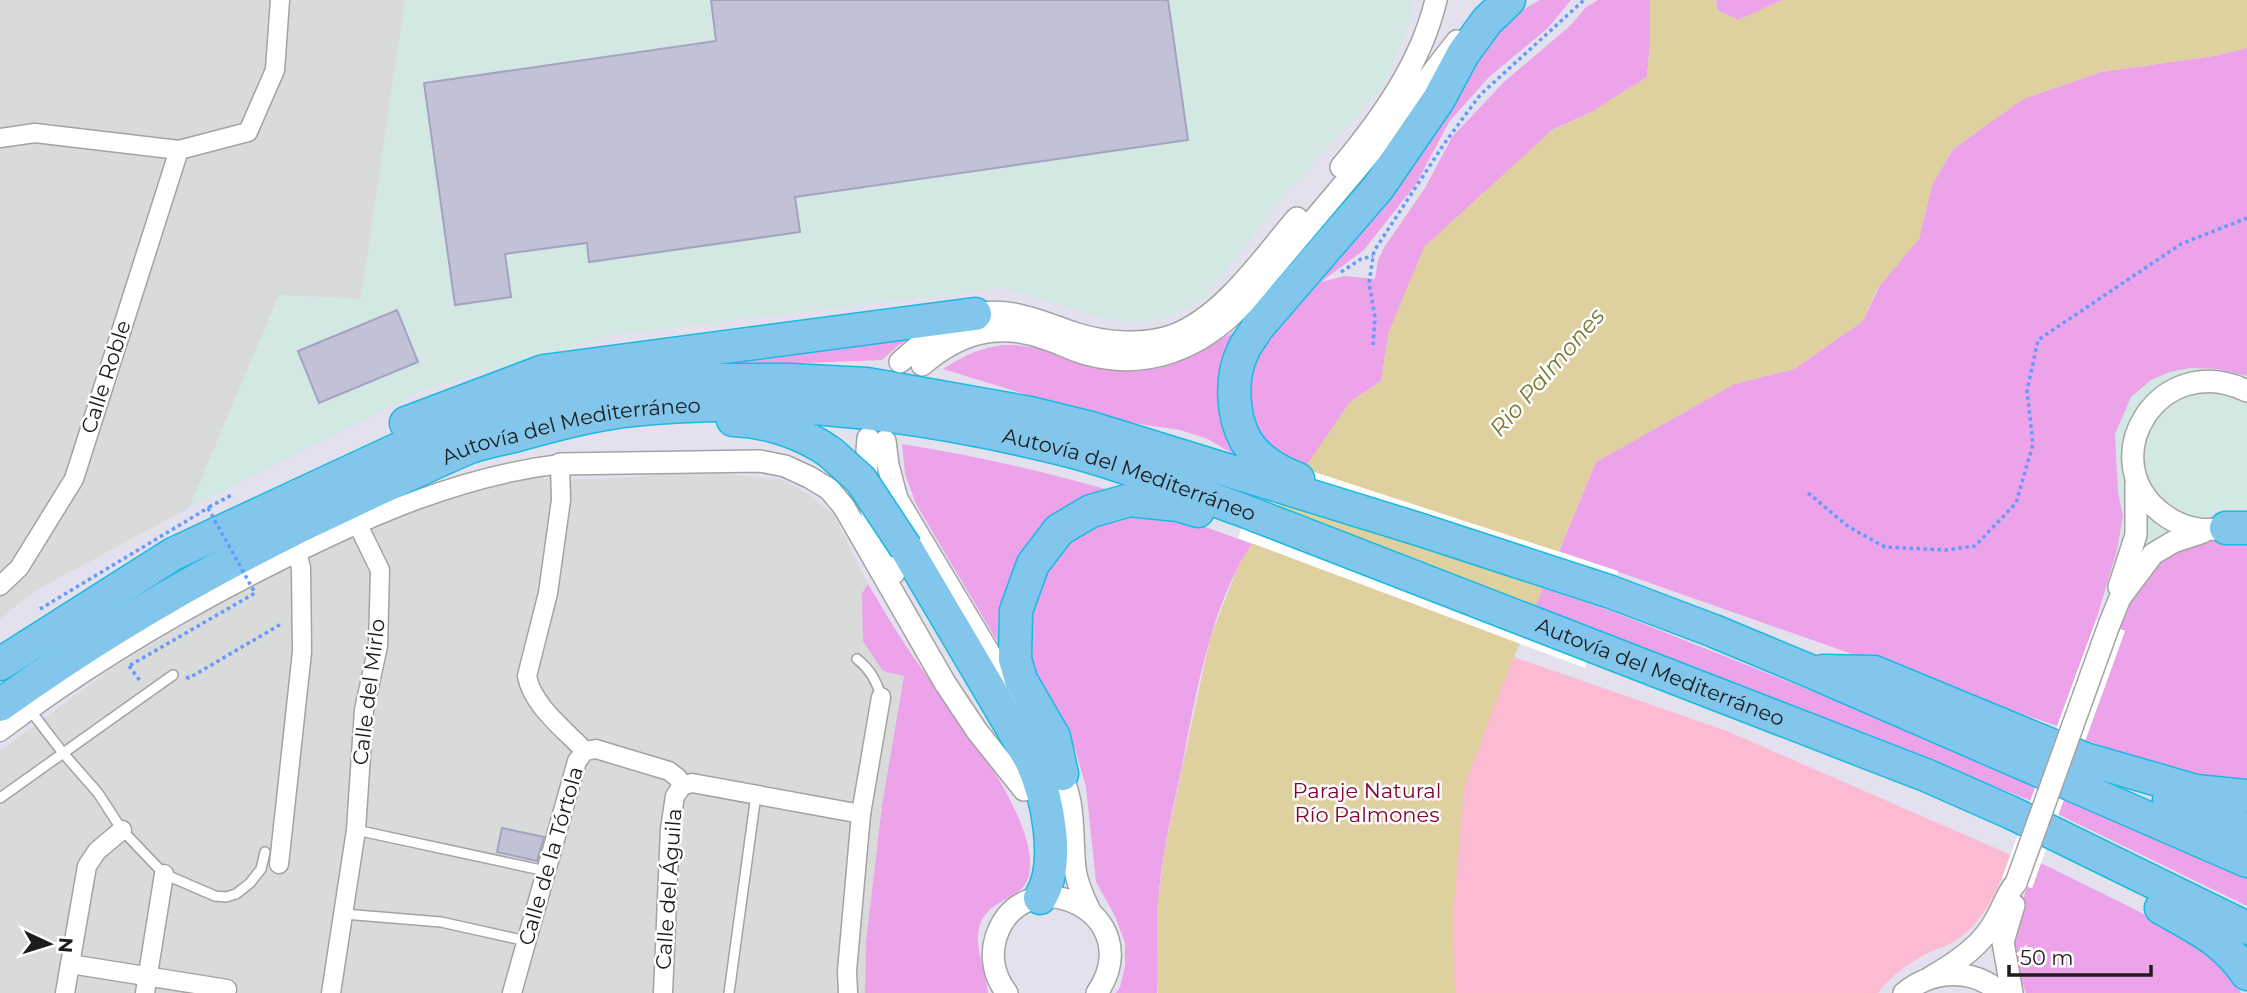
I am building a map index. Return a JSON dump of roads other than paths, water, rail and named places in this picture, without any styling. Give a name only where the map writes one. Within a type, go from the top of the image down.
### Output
[{"type":"highway","points":[[1259,470],[1236,412],[1235,382],[1242,352],[1257,328],[1378,188],[1439,99],[1463,54],[1487,21],[1509,0]]},
{"type":"highway","points":[[173,554],[190,528],[277,482],[406,422],[544,371],[975,314]]},
{"type":"highway","name":"Autovía del Mediterráneo","points":[[5,658],[173,554],[407,445],[478,420],[549,401],[624,387],[707,380],[790,380],[867,384],[1030,413],[1286,475],[1374,504],[1418,529],[1611,592],[1810,671]]},
{"type":"highway","name":"Autovía del Mediterráneo","points":[[15,707],[61,661],[143,610],[289,530],[466,449],[548,427],[630,411],[722,405],[777,405],[841,410],[985,432],[1072,452],[1137,472],[1247,512],[1592,648],[1928,776],[2012,813],[2247,928]]},
{"type":"highway","points":[[630,411],[653,422],[744,420],[776,427],[803,437],[831,453],[861,480],[906,548],[1031,760],[1040,780],[1049,831],[1051,864],[1048,885],[1034,900]]},
{"type":"highway","points":[[1062,774],[1054,737],[1021,680],[1015,659],[1016,611],[1033,564],[1059,530],[1091,511],[1130,500],[1178,505],[1218,517],[1247,512]]},
{"type":"highway","points":[[1810,671],[2247,861]]},
{"type":"highway","points":[[1810,671],[1874,671],[2085,759],[2196,791],[2247,796]]},
{"type":"highway","points":[[1938,727],[1984,731],[2247,830]]},
{"type":"highway","points":[[2012,813],[2097,872],[2217,939],[2247,974]]},
{"type":"street","points":[[0,138],[35,133],[179,150],[248,132],[275,70],[280,0]]},
{"type":"street","points":[[900,362],[942,329],[975,314],[1023,315],[1103,340],[1157,339],[1174,335],[1195,325],[1230,295],[1350,156],[1405,80],[1424,38],[1436,0]]},
{"type":"street","points":[[922,365],[962,337],[991,332],[1005,331],[1044,338],[1087,354],[1127,360],[1168,353],[1204,338],[1242,305],[1370,153],[1467,26],[1493,0]]},
{"type":"street","name":"Calle Roble","points":[[0,586],[19,568],[74,479],[179,150]]},
{"type":"street","points":[[2120,598],[2119,586],[2136,535],[2134,444],[2138,430],[2153,405],[2164,395],[2190,383],[2205,381],[2234,385],[2247,391]]},
{"type":"street","points":[[1034,900],[1040,864],[1038,837],[1024,790],[895,575],[872,520],[866,457],[877,440],[888,465],[897,499],[1062,774],[1074,828],[1078,883],[1109,944],[1108,971],[1097,993]]},
{"type":"street","points":[[0,732],[15,707],[61,687],[231,585],[357,523],[469,481],[515,470],[560,464],[760,461],[785,466],[829,489],[844,507],[946,683],[977,731],[1024,790]]},
{"type":"street","points":[[560,464],[561,500],[548,593],[527,676],[529,689],[535,700],[585,751]]},
{"type":"street","points":[[2136,473],[2148,500],[2158,511],[2183,526],[2233,527]]},
{"type":"street","name":"Calle del Mirlo","points":[[331,993],[356,830],[364,710],[378,646],[380,570],[357,523]]},
{"type":"street","points":[[1904,993],[1964,957],[1982,940],[1997,919],[2008,892],[2016,883],[2120,598],[2153,554],[2187,536],[2233,527]]},
{"type":"street","points":[[279,864],[302,652],[301,568],[296,552]]},
{"type":"street","points":[[848,993],[847,971],[861,814],[881,697]]},
{"type":"street","name":"Calle de la Tórtola","points":[[513,993],[578,761],[585,751],[596,749],[669,771],[678,778],[681,786]]},
{"type":"street","points":[[681,786],[692,783],[861,814]]},
{"type":"street","name":"Calle del Águila","points":[[663,993],[670,829],[675,796],[681,786]]},
{"type":"street","points":[[65,993],[87,866],[97,851],[122,830]]},
{"type":"street","points":[[147,985],[164,874]]},
{"type":"street","points":[[2012,993],[2003,942],[2017,895],[2016,883]]},
{"type":"street","points":[[1001,988],[993,953],[1000,928],[1007,917],[1034,900],[1066,898],[1090,911]]},
{"type":"street","points":[[70,964],[147,985],[227,989],[226,993]]},
{"type":"street","points":[[1931,977],[1959,974],[1973,977],[1987,982],[2001,993]]},
{"type":"lane","points":[[857,659],[878,685],[881,697]]},
{"type":"lane","points":[[0,798],[173,675]]},
{"type":"lane","points":[[15,707],[63,753],[98,793],[122,830],[164,874],[215,896],[226,897],[236,894],[250,883],[261,869],[265,852]]},
{"type":"lane","points":[[729,993],[756,795]]},
{"type":"lane","points":[[356,830],[546,872]]},
{"type":"lane","points":[[344,914],[441,922],[526,941]]},
{"type":"water","name":"Rio Palmones","points":[[1650,0],[1716,0],[1717,10],[1738,20],[1783,0],[2247,0],[2247,48],[2214,56],[2101,72],[2023,99],[1953,149],[1932,185],[1919,239],[1877,289],[1863,321],[1794,369],[1734,384],[1596,462],[1504,681],[1464,788],[1453,915],[1455,993],[1158,993],[1157,909],[1165,848],[1210,639],[1240,562],[1350,402],[1381,381],[1389,331],[1424,247],[1551,131],[1593,111],[1647,77]]},
{"type":"park label","name":"Paraje Natural Río Palmones","points":[[1367,803]]}]
